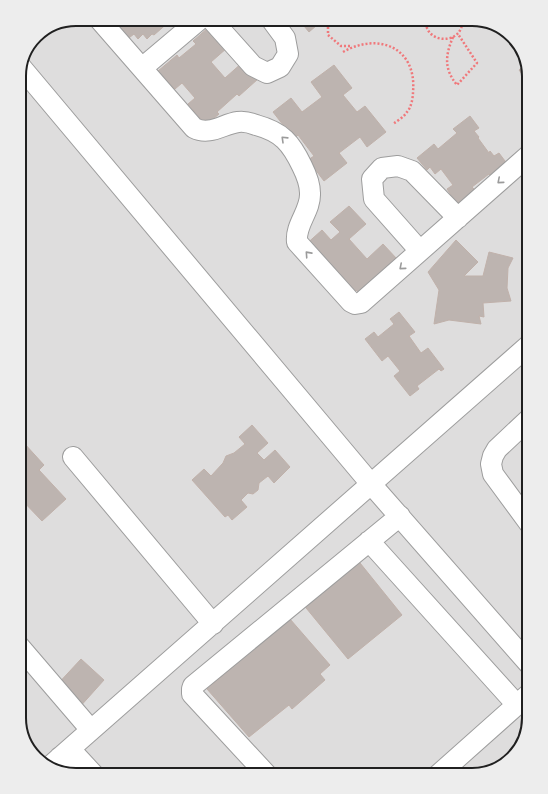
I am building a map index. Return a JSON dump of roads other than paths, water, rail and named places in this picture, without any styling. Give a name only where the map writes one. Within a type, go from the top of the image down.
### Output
[{"type":"street","points":[[105,26],[194,128],[201,131],[210,131],[238,122],[248,122],[270,128],[280,135],[294,149],[306,175],[310,192],[309,207],[298,228],[296,235],[297,242],[351,302],[355,304],[361,303],[522,161]]},
{"type":"street","points":[[142,68],[192,26]]},
{"type":"street","points":[[217,26],[253,66],[267,73],[280,67],[288,54],[285,38],[276,26]]},
{"type":"street","points":[[26,73],[371,484],[522,656]]},
{"type":"street","points":[[420,251],[374,199],[372,179],[382,168],[398,166],[412,171],[458,218]]},
{"type":"street","points":[[77,768],[62,762],[91,730],[522,352]]},
{"type":"street","points":[[522,426],[497,449],[492,456],[491,464],[492,474],[522,515]]},
{"type":"street","points":[[73,456],[213,624]]},
{"type":"street","points":[[261,768],[192,694],[193,686],[400,516]]},
{"type":"street","points":[[369,541],[522,698]]},
{"type":"street","points":[[26,654],[91,730]]},
{"type":"street","points":[[446,768],[522,700]]}]
